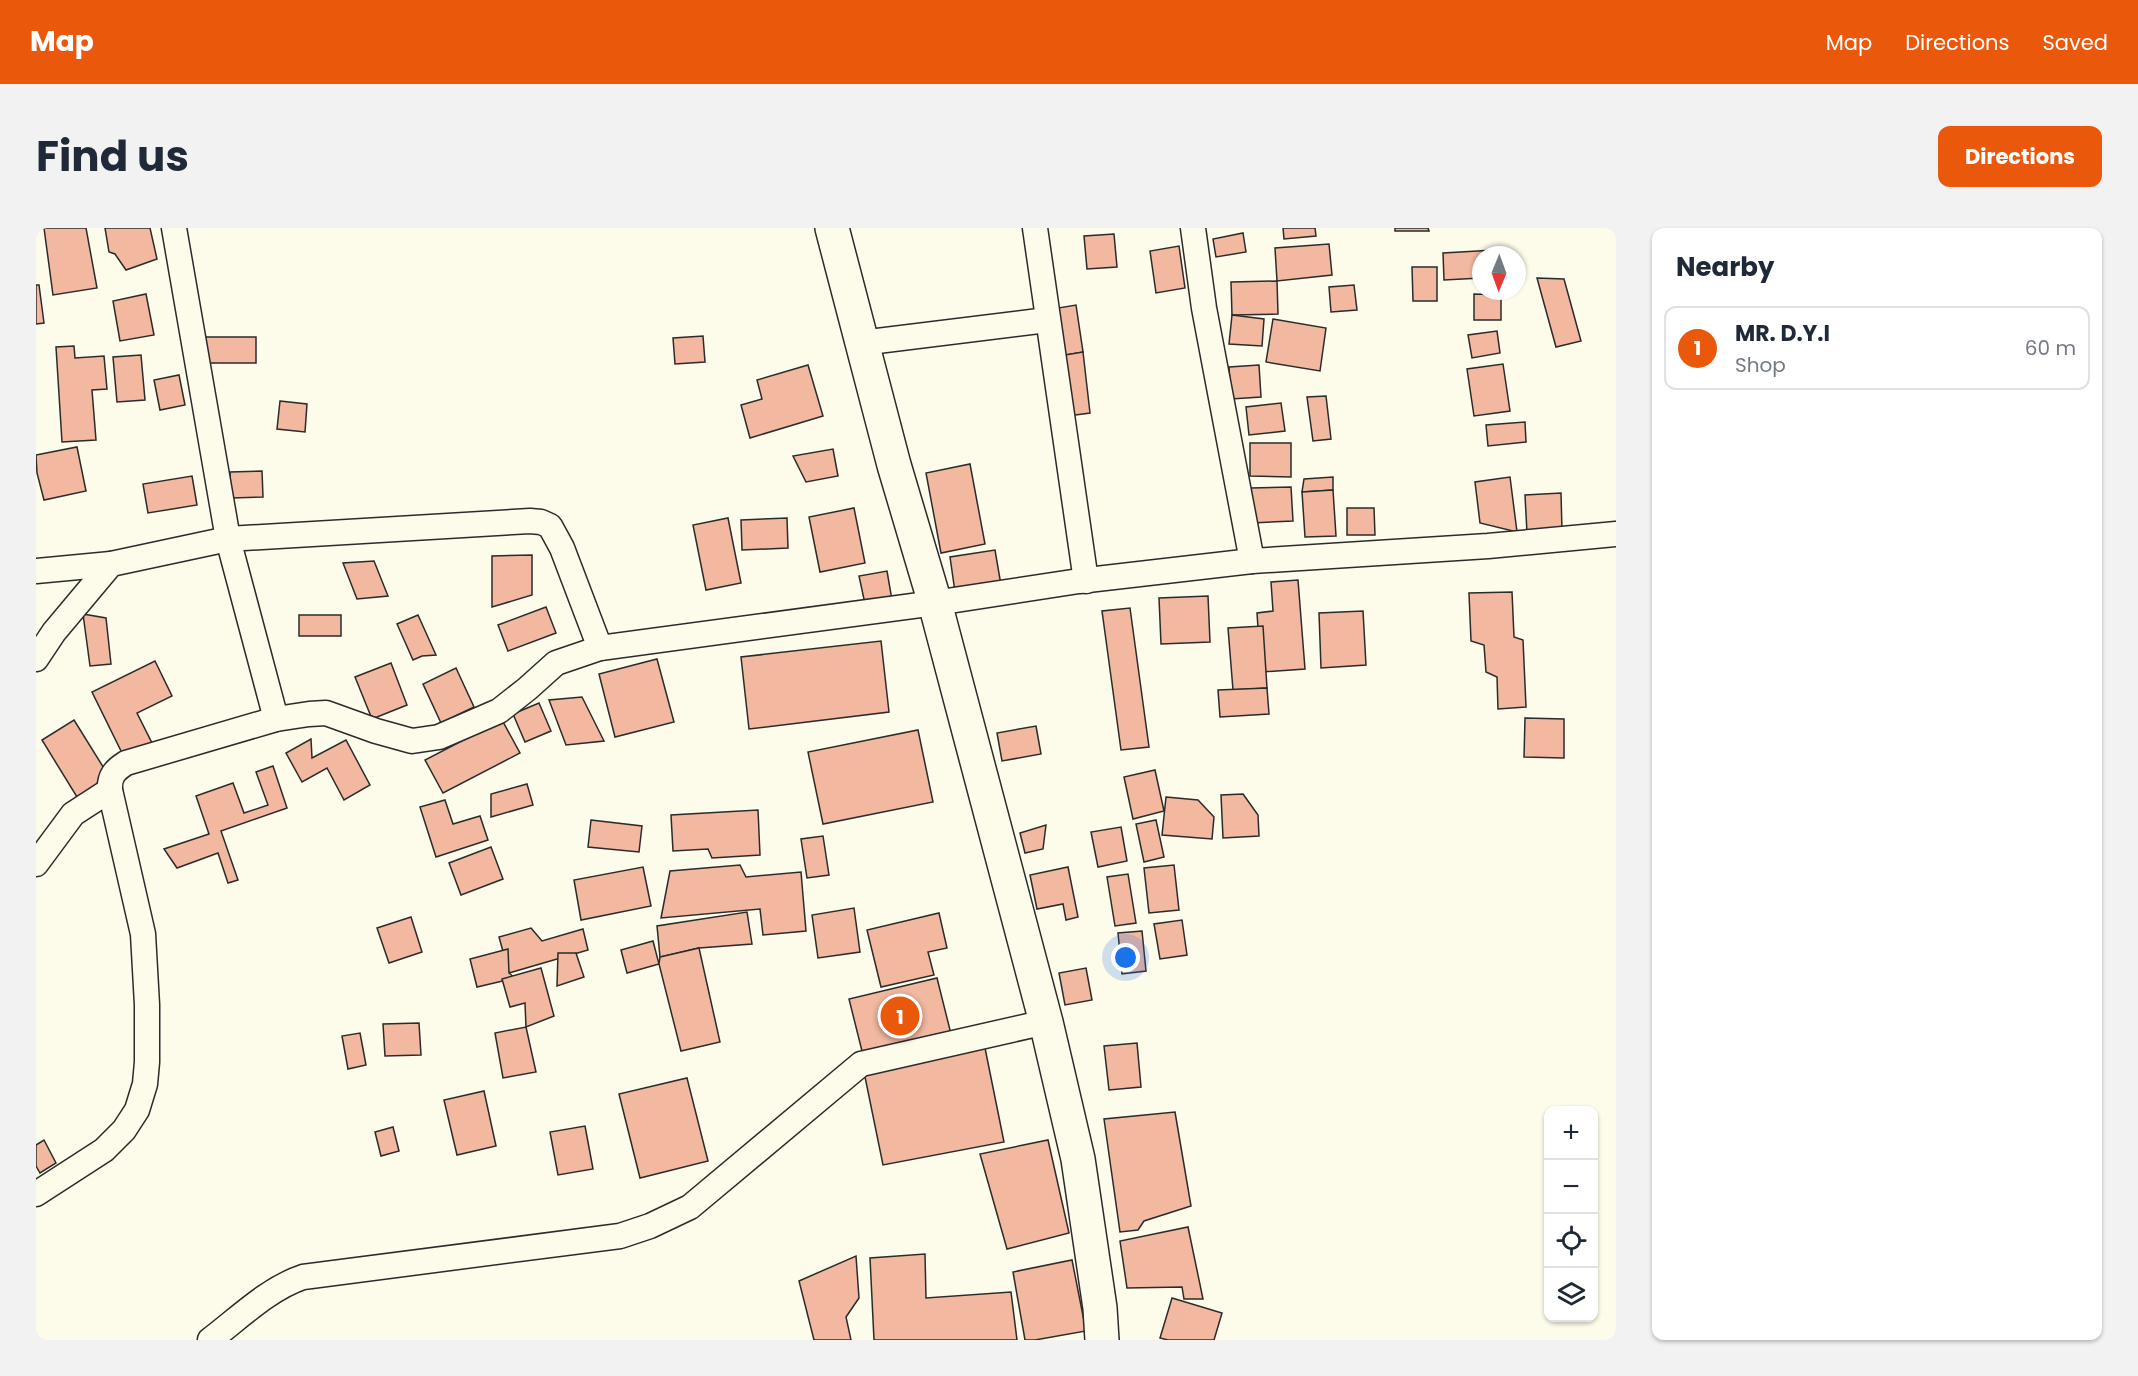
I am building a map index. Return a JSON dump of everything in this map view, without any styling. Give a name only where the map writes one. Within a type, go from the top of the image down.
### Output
[{"type":"main road","points":[[832,228],[861,343],[935,603],[1046,1022],[1078,1159],[1100,1308],[1102,1340]]},
{"type":"street","points":[[174,228],[228,539],[276,718]]},
{"type":"street","points":[[1035,228],[1086,580]]},
{"type":"street","points":[[1193,228],[1204,308],[1252,561]]},
{"type":"street","points":[[861,343],[1047,320]]},
{"type":"street","points":[[36,571],[111,564],[228,539],[541,522],[550,526],[562,548],[600,648]]},
{"type":"street","points":[[36,1194],[104,1150],[117,1137],[137,1110],[145,1084],[147,1005],[143,934],[110,790],[111,777],[117,768],[126,763],[276,718],[326,713],[380,733],[412,741],[439,737],[499,711],[556,663],[600,648],[935,603],[1086,580],[1252,561],[1488,546],[1616,534]]},
{"type":"street","points":[[36,659],[54,632],[111,564]]},
{"type":"street","points":[[36,864],[73,814],[110,790]]},
{"type":"street","points":[[210,1340],[275,1290],[303,1277],[620,1236],[650,1226],[690,1207],[861,1064],[1046,1022]]},
{"type":"building","points":[[44,228],[86,228],[97,288],[53,295]]},
{"type":"building","points":[[105,228],[150,228],[157,259],[126,270],[115,254],[109,252]]},
{"type":"building","points":[[1283,228],[1315,228],[1316,236],[1284,239]]},
{"type":"building","points":[[1395,228],[1428,228],[1429,231],[1395,231]]},
{"type":"building","points":[[1243,233],[1246,252],[1216,257],[1213,239]]},
{"type":"building","points":[[1114,234],[1117,267],[1087,269],[1084,236]]},
{"type":"building","points":[[1329,244],[1332,275],[1277,281],[1275,248]]},
{"type":"building","points":[[1179,246],[1185,288],[1156,293],[1150,251]]},
{"type":"building","points":[[1472,251],[1472,278],[1444,280],[1443,253]]},
{"type":"building","points":[[1412,267],[1437,267],[1437,301],[1413,301]]},
{"type":"building","points":[[1537,278],[1564,279],[1581,341],[1556,347]]},
{"type":"building","points":[[1277,281],[1278,314],[1232,315],[1231,282]]},
{"type":"building","points":[[36,285],[39,285],[44,323],[36,324]]},
{"type":"building","points":[[1354,285],[1357,310],[1331,312],[1329,287]]},
{"type":"building","points":[[146,294],[154,335],[120,341],[113,301]]},
{"type":"building","points":[[1474,300],[1501,300],[1501,320],[1474,320]]},
{"type":"building","points":[[1076,305],[1083,352],[1059,356],[1052,309]]},
{"type":"building","points":[[1232,315],[1264,319],[1262,346],[1229,344]]},
{"type":"building","points":[[1273,319],[1326,328],[1320,371],[1266,362]]},
{"type":"building","points":[[1497,331],[1500,353],[1472,358],[1468,335]]},
{"type":"building","points":[[703,336],[705,362],[675,364],[673,338]]},
{"type":"building","points":[[205,337],[256,337],[256,363],[205,363]]},
{"type":"building","points":[[74,346],[75,358],[104,356],[107,389],[92,390],[96,440],[62,442],[56,347]]},
{"type":"building","points":[[1083,352],[1090,413],[1068,416],[1059,356]]},
{"type":"building","points":[[141,355],[145,400],[117,402],[113,357]]},
{"type":"building","points":[[1503,364],[1510,411],[1474,416],[1467,369]]},
{"type":"building","points":[[808,365],[823,416],[750,438],[741,405],[762,399],[757,380]]},
{"type":"building","points":[[1259,365],[1261,397],[1231,399],[1229,367]]},
{"type":"building","points":[[179,375],[185,405],[160,410],[154,380]]},
{"type":"building","points":[[1326,396],[1331,439],[1313,441],[1307,397]]},
{"type":"building","points":[[280,401],[307,404],[305,432],[277,429]]},
{"type":"building","points":[[1281,403],[1285,431],[1249,435],[1246,407]]},
{"type":"building","points":[[1525,422],[1526,442],[1488,446],[1486,425]]},
{"type":"building","points":[[1250,443],[1291,443],[1291,477],[1250,476]]},
{"type":"building","points":[[77,447],[86,491],[44,500],[37,473],[36,455]]},
{"type":"building","points":[[833,449],[838,476],[806,482],[793,456]]},
{"type":"building","points":[[970,464],[985,544],[941,553],[926,473]]},
{"type":"building","points":[[262,471],[263,497],[231,498],[230,472]]},
{"type":"building","points":[[192,476],[197,505],[148,513],[143,484]]},
{"type":"building","points":[[1333,477],[1333,490],[1302,492],[1304,479]]},
{"type":"building","points":[[1510,477],[1517,532],[1480,523],[1475,482]]},
{"type":"building","points":[[1291,487],[1293,521],[1252,523],[1251,488]]},
{"type":"building","points":[[1333,490],[1336,536],[1305,537],[1302,492]]},
{"type":"building","points":[[1561,493],[1562,531],[1527,533],[1525,495]]},
{"type":"building","points":[[854,508],[865,563],[820,572],[809,517]]},
{"type":"building","points":[[1347,508],[1374,508],[1375,535],[1347,535]]},
{"type":"building","points":[[728,518],[741,583],[706,590],[693,525]]},
{"type":"building","points":[[787,518],[788,548],[742,550],[741,520]]},
{"type":"building","points":[[995,550],[1001,585],[955,592],[950,557]]},
{"type":"building","points":[[532,555],[532,595],[492,607],[492,556]]},
{"type":"building","points":[[374,561],[388,596],[357,599],[343,563]]},
{"type":"building","points":[[887,571],[892,600],[865,604],[859,576]]},
{"type":"building","points":[[1298,580],[1305,669],[1261,672],[1257,613],[1273,611],[1271,582]]},
{"type":"building","points":[[1512,592],[1514,637],[1523,640],[1526,707],[1498,709],[1497,677],[1486,672],[1484,645],[1471,641],[1469,593]]},
{"type":"building","points":[[1208,596],[1210,642],[1161,644],[1159,598]]},
{"type":"building","points":[[546,607],[556,633],[508,651],[498,625]]},
{"type":"building","points":[[1130,608],[1149,747],[1121,750],[1102,611]]},
{"type":"building","points":[[1363,611],[1366,665],[1321,668],[1319,613]]},
{"type":"building","points":[[83,614],[106,618],[111,664],[90,666]]},
{"type":"building","points":[[299,615],[341,615],[341,636],[299,636]]},
{"type":"building","points":[[418,615],[436,655],[422,656],[413,660],[397,624]]},
{"type":"building","points":[[1263,626],[1267,688],[1233,690],[1228,628]]},
{"type":"building","points":[[881,641],[889,712],[749,729],[741,657]]},
{"type":"building","points":[[657,659],[674,722],[615,737],[599,674]]},
{"type":"building","points":[[155,661],[172,696],[137,713],[152,743],[124,757],[92,692]]},
{"type":"building","points":[[391,663],[407,705],[372,719],[355,677]]},
{"type":"building","points":[[456,668],[474,707],[441,723],[423,684]]},
{"type":"building","points":[[1267,688],[1269,714],[1220,717],[1218,690]]},
{"type":"building","points":[[582,697],[604,741],[566,745],[549,700]]},
{"type":"building","points":[[539,703],[551,731],[525,742],[513,714]]},
{"type":"building","points":[[1525,718],[1564,719],[1564,758],[1524,757]]},
{"type":"building","points":[[74,720],[110,778],[77,797],[42,740]]},
{"type":"building","points":[[502,720],[520,753],[443,793],[425,760]]},
{"type":"building","points":[[1036,726],[1041,754],[1002,761],[997,733]]},
{"type":"building","points":[[918,730],[933,802],[823,824],[808,752]]},
{"type":"building","points":[[311,739],[312,758],[346,740],[370,785],[344,800],[327,768],[302,782],[286,753]]},
{"type":"building","points":[[273,766],[287,808],[221,831],[238,880],[228,883],[218,853],[177,868],[164,849],[209,834],[196,796],[233,783],[244,813],[268,805],[256,772]]},
{"type":"building","points":[[1155,770],[1164,811],[1133,819],[1124,777]]},
{"type":"building","points":[[527,784],[533,805],[491,817],[491,794]]},
{"type":"building","points":[[1243,794],[1258,815],[1259,836],[1223,838],[1221,795]]},
{"type":"building","points":[[1166,797],[1198,800],[1214,817],[1212,839],[1162,835]]},
{"type":"building","points":[[445,800],[453,824],[480,816],[488,840],[436,857],[420,807]]},
{"type":"building","points":[[758,810],[760,855],[712,858],[708,849],[673,851],[671,815]]},
{"type":"building","points":[[591,820],[642,826],[639,852],[588,847]]},
{"type":"building","points":[[1156,820],[1164,857],[1144,862],[1136,824]]},
{"type":"building","points":[[1046,825],[1043,849],[1025,853],[1020,833]]},
{"type":"building","points":[[1121,827],[1127,861],[1098,867],[1091,832]]},
{"type":"building","points":[[823,836],[829,875],[807,878],[801,839]]},
{"type":"building","points":[[491,847],[503,879],[461,895],[449,863]]},
{"type":"building","points":[[740,865],[746,877],[801,872],[806,931],[763,935],[760,909],[661,918],[670,871]]},
{"type":"building","points":[[1174,865],[1179,910],[1149,913],[1144,868]]},
{"type":"building","points":[[643,867],[651,906],[581,920],[574,880]]},
{"type":"building","points":[[1068,867],[1078,917],[1066,920],[1063,904],[1037,909],[1030,875]]},
{"type":"building","points":[[1128,874],[1136,923],[1115,926],[1107,877]]},
{"type":"building","points":[[854,908],[860,952],[818,958],[812,915]]},
{"type":"building","points":[[747,912],[752,944],[699,948],[660,957],[657,926]]},
{"type":"building","points":[[939,913],[947,948],[928,952],[934,975],[881,987],[867,930]]},
{"type":"building","points":[[411,917],[422,952],[389,963],[377,928]]},
{"type":"building","points":[[1182,920],[1187,955],[1160,959],[1154,924]]},
{"type":"building","points":[[531,928],[542,941],[583,929],[588,950],[509,973],[499,937]]},
{"type":"building","points":[[1142,931],[1146,971],[1122,974],[1118,933]]},
{"type":"building","points":[[653,941],[659,964],[627,973],[621,950]]},
{"type":"building","points":[[699,948],[720,1042],[681,1051],[659,964],[660,957]]},
{"type":"building","points":[[508,949],[509,973],[515,978],[477,987],[470,959]]},
{"type":"building","points":[[558,953],[576,953],[584,977],[557,986]]},
{"type":"building","points":[[541,968],[554,1016],[526,1027],[525,1003],[510,1007],[502,979]]},
{"type":"building","points":[[1086,968],[1092,1000],[1065,1005],[1059,973]]},
{"type":"building","points":[[937,978],[951,1034],[863,1055],[849,999]]},
{"type":"building","points":[[419,1023],[421,1055],[385,1056],[383,1024]]},
{"type":"building","points":[[526,1027],[536,1072],[503,1078],[495,1033]]},
{"type":"building","points":[[360,1033],[366,1065],[348,1069],[342,1036]]},
{"type":"building","points":[[1137,1043],[1141,1087],[1109,1090],[1104,1046]]},
{"type":"building","points":[[985,1048],[1004,1142],[883,1165],[864,1072]]},
{"type":"building","points":[[687,1078],[708,1161],[640,1178],[619,1094]]},
{"type":"building","points":[[484,1091],[496,1146],[457,1155],[444,1100]]},
{"type":"building","points":[[1175,1112],[1191,1206],[1144,1221],[1138,1230],[1120,1232],[1104,1119]]},
{"type":"building","points":[[585,1126],[593,1169],[558,1175],[550,1132]]},
{"type":"building","points":[[393,1127],[399,1151],[381,1156],[375,1132]]},
{"type":"building","points":[[44,1140],[56,1163],[40,1173],[36,1166],[36,1145]]},
{"type":"building","points":[[1048,1140],[1069,1233],[1007,1249],[980,1154]]},
{"type":"building","points":[[1188,1227],[1203,1299],[1184,1299],[1182,1287],[1127,1288],[1120,1241]]},
{"type":"building","points":[[925,1254],[926,1298],[1011,1292],[1017,1340],[874,1340],[870,1258]]},
{"type":"building","points":[[856,1256],[859,1298],[846,1317],[851,1340],[814,1340],[799,1281]]},
{"type":"building","points":[[1072,1260],[1086,1331],[1025,1340],[1013,1272]]},
{"type":"building","points":[[1172,1298],[1222,1313],[1214,1340],[1160,1338]]},
{"type":"place","name":"MR. D.Y.I","points":[[900,1016]]}]
